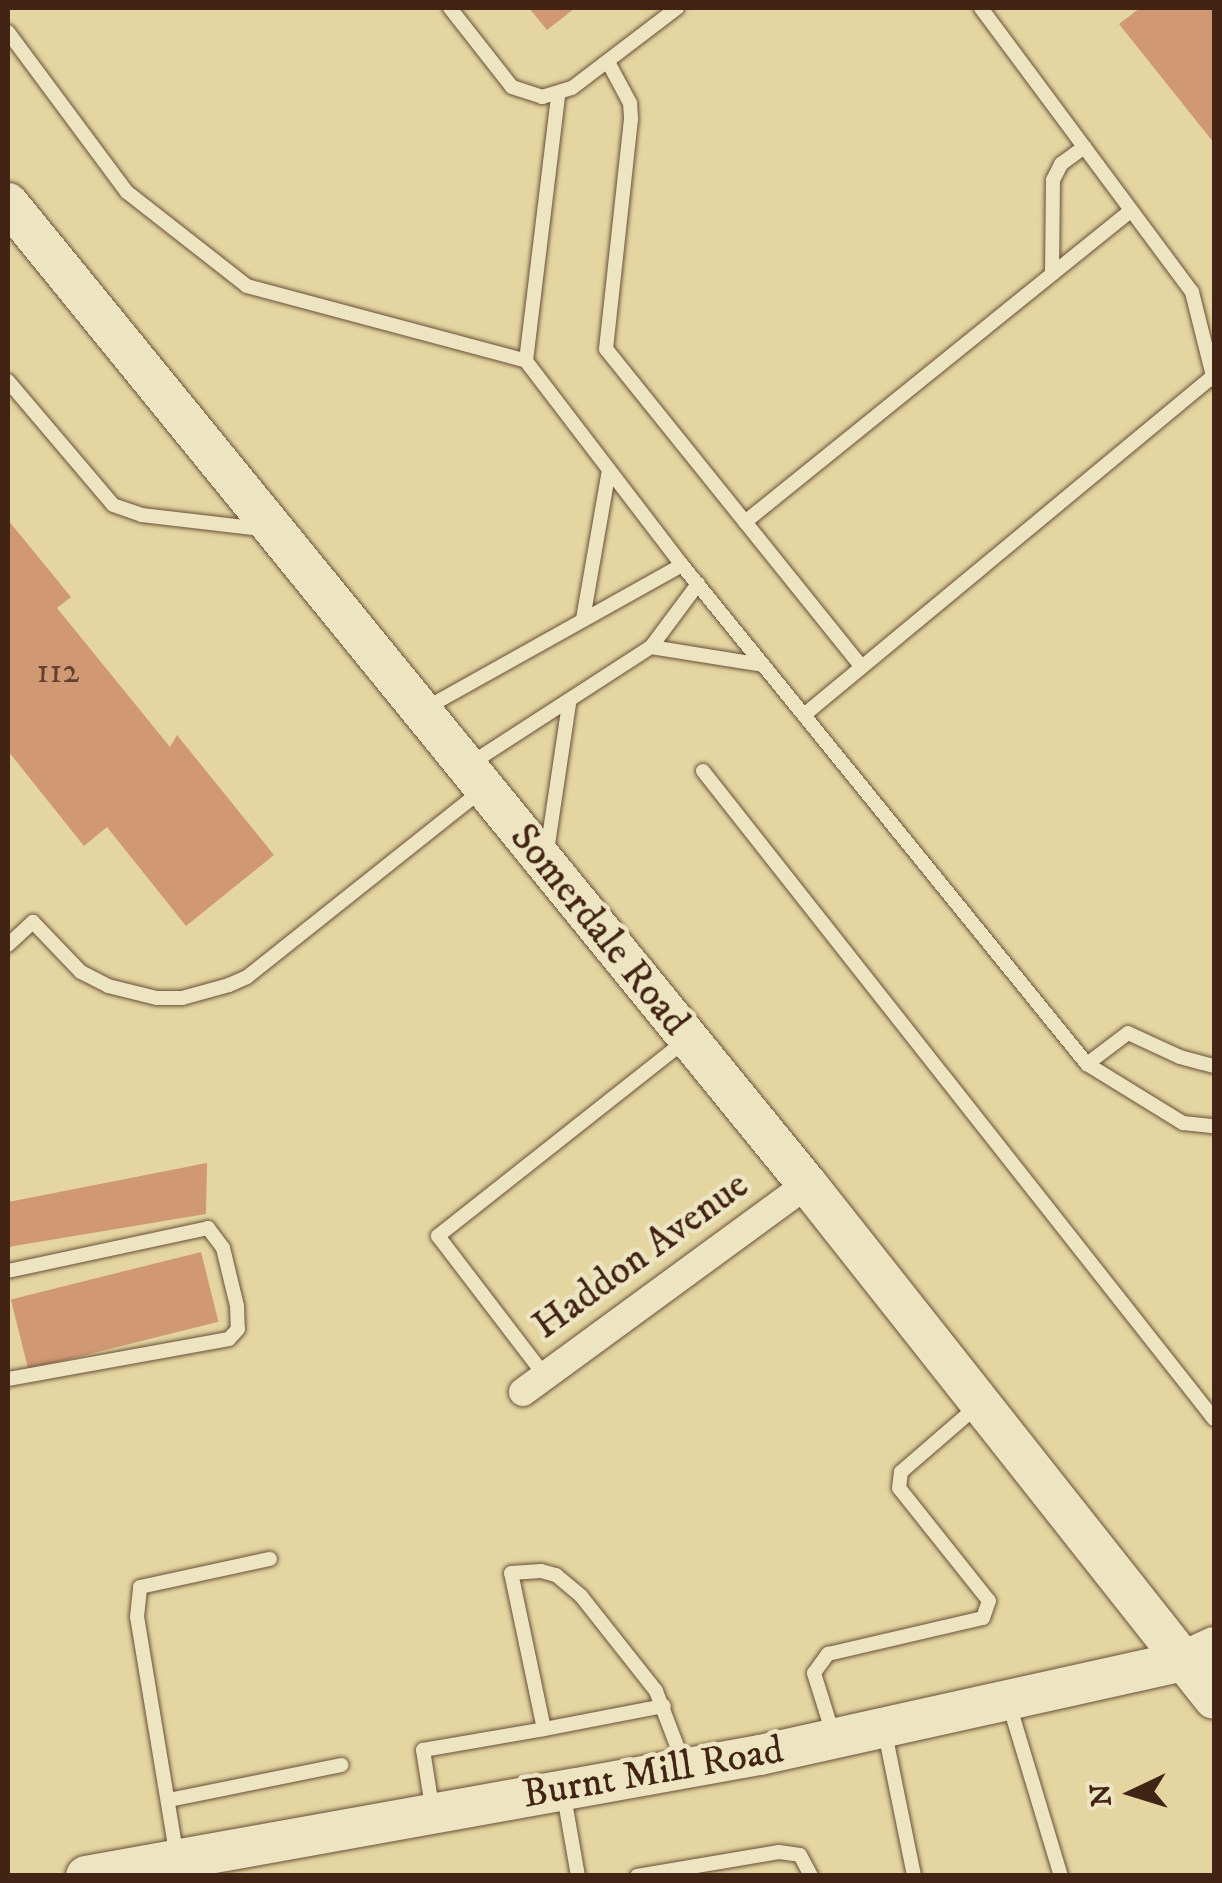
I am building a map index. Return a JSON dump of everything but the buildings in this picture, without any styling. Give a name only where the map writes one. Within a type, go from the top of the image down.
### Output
[{"type":"main road","name":"Somerdale Road","points":[[8,203],[807,1184],[981,1404],[1199,1654],[1214,1700]]},
{"type":"main road","name":"Burnt Mill Road","points":[[86,1876],[203,1862],[433,1814],[685,1768],[884,1728],[1199,1654]]},
{"type":"street","name":"Haddon Avenue","points":[[534,1384],[807,1184]]},
{"type":"lane","points":[[450,8],[512,87],[542,97],[558,95],[677,8]]},
{"type":"lane","points":[[804,716],[1213,378],[1192,292],[981,8]]},
{"type":"lane","points":[[8,32],[127,192],[247,286],[526,362],[682,565],[1086,1064],[1183,1124],[1214,1126]]},
{"type":"lane","points":[[608,62],[630,103],[631,119],[606,350],[862,667]]},
{"type":"lane","points":[[526,362],[558,95]]},
{"type":"lane","points":[[1052,274],[1053,180],[1061,164],[1084,147]]},
{"type":"lane","points":[[745,522],[1131,210]]},
{"type":"lane","points":[[8,381],[113,505],[142,515],[272,530]]},
{"type":"lane","points":[[584,619],[610,470]]},
{"type":"lane","points":[[421,711],[682,565]]},
{"type":"lane","points":[[8,944],[33,922],[82,972],[108,986],[156,998],[182,998],[247,977],[474,778],[569,703],[651,647],[698,584]]},
{"type":"lane","points":[[651,647],[763,664]]},
{"type":"lane","points":[[546,864],[569,703]]},
{"type":"lane","points":[[703,772],[1214,1419]]},
{"type":"lane","points":[[1086,1064],[1128,1033],[1214,1066]]},
{"type":"lane","points":[[534,1384],[438,1236],[688,1038]]},
{"type":"lane","points":[[8,1271],[208,1228],[223,1248],[238,1306],[238,1329],[229,1339],[8,1378]]},
{"type":"lane","points":[[834,1738],[814,1673],[828,1654],[983,1618],[989,1601],[899,1488],[901,1472],[981,1404]]},
{"type":"lane","points":[[203,1862],[170,1800],[138,1617],[140,1587],[270,1559]]},
{"type":"lane","points":[[544,1729],[511,1573],[541,1570],[556,1575],[581,1596],[620,1640],[664,1706],[685,1768]]},
{"type":"lane","points":[[1008,1700],[1062,1876]]},
{"type":"lane","points":[[433,1814],[422,1750],[664,1706]]},
{"type":"lane","points":[[884,1728],[914,1876]]},
{"type":"lane","points":[[170,1800],[341,1765]]},
{"type":"lane","points":[[563,1790],[578,1876]]},
{"type":"lane","points":[[637,1876],[779,1852],[800,1855],[811,1876]]}]
